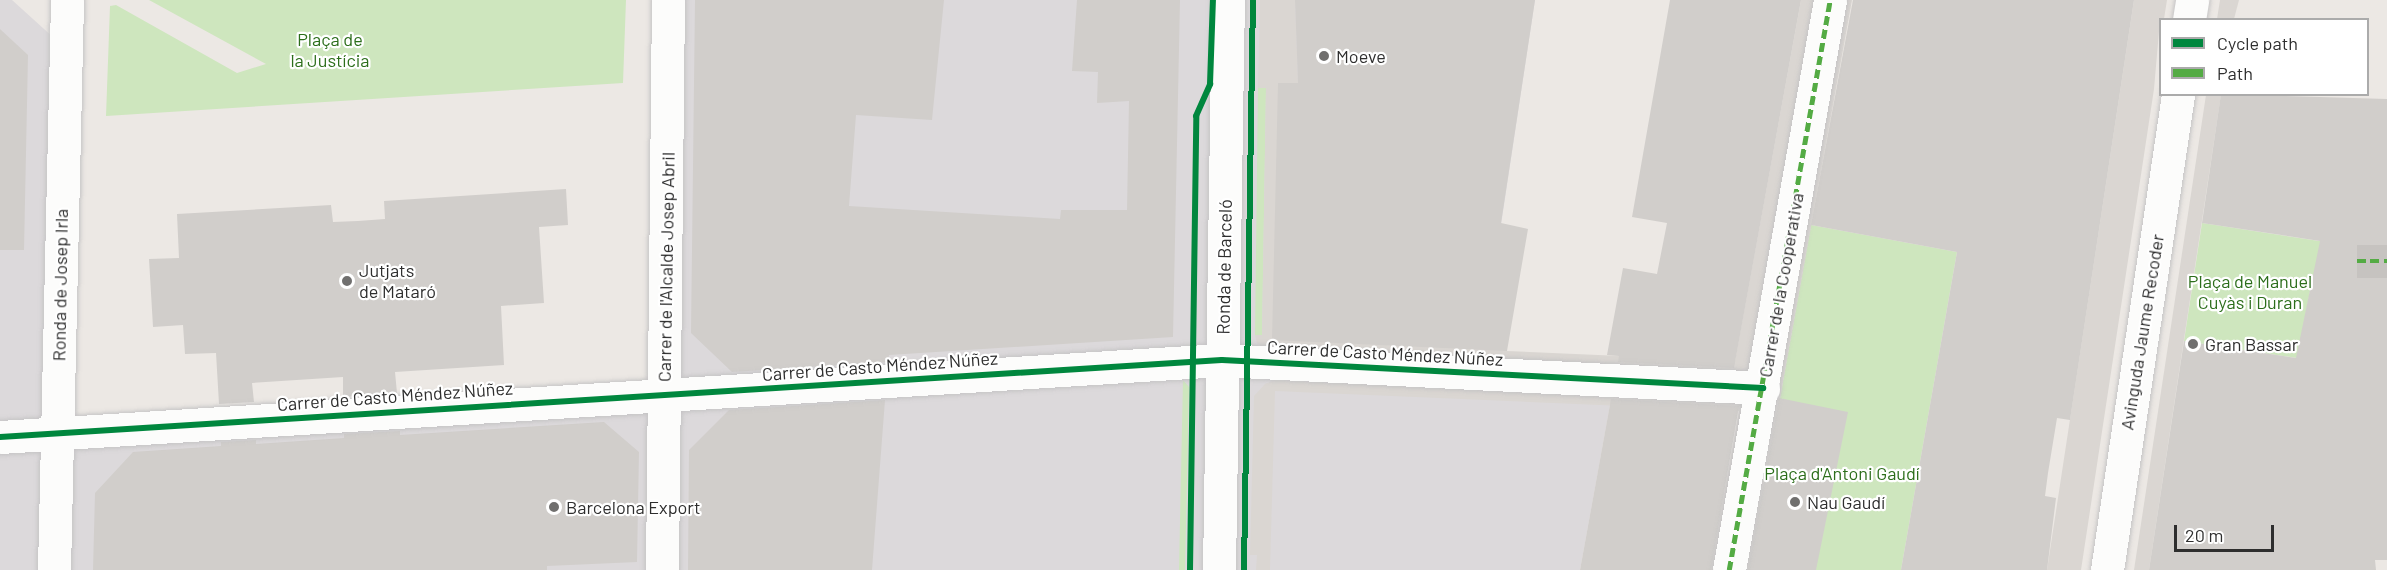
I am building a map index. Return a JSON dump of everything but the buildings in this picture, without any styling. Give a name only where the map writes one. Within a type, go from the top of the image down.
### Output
[{"type":"street","name":"Ronda de Josep Irla","points":[[54,570],[67,0]]},
{"type":"street","name":"Carrer de l'Alcalde Josep Abril","points":[[662,570],[668,0]]},
{"type":"street","name":"Ronda de Barceló","points":[[1219,570],[1228,0]]},
{"type":"street","name":"Carrer de la Cooperativa","points":[[1729,570],[1830,0]]},
{"type":"street","points":[[2189,18],[2192,0]]},
{"type":"street","name":"Avinguda Jaume Recoder","points":[[2107,570],[2178,96]]},
{"type":"street","name":"Carrer de Casto Méndez Núñez","points":[[0,437],[1222,360],[1763,388]]},
{"type":"shaded area","points":[[0,0],[12,0],[65,48],[56,433],[664,395],[668,0],[1535,0],[1475,397],[1610,405],[1580,570],[0,570]]},
{"type":"shaded area","points":[[1260,0],[1295,0],[1298,83],[1507,351],[1735,361],[1801,0],[1852,0],[1749,570],[1710,570],[1739,411],[1275,391],[1270,570],[1256,570],[1257,555],[1250,555],[1254,396],[1265,384],[1275,380],[1728,400],[1264,348],[1257,343],[1255,335],[1262,335],[1266,88],[1258,88]]},
{"type":"shaded area","points":[[2134,0],[2167,0],[2164,18],[2159,18],[2154,89],[2081,570],[2047,570]]},
{"type":"shaded area","points":[[2220,0],[2239,0],[2234,18],[2217,18]]},
{"type":"shaded area","points":[[2206,96],[2221,96],[2149,570],[2134,570]]},
{"type":"green space","name":"Plaça de la Justícia","points":[[149,0],[626,0],[623,83],[106,116],[110,6],[116,5],[237,73],[266,64]]},
{"type":"green space","points":[[1258,88],[1266,88],[1262,336],[1255,335]]},
{"type":"green space","name":"Plaça de Manuel Cuyàs i Duran","points":[[2202,223],[2319,241],[2357,242],[2357,282],[2312,281],[2297,358],[2184,341]]},
{"type":"green space","name":"Plaça d'Antoni Gaudí","points":[[1811,225],[1957,252],[1901,570],[1749,570]]},
{"type":"green space","points":[[1183,380],[1189,387],[1185,570],[1179,570]]},
{"type":"tunnel","points":[[2357,261],[2387,261]]},
{"type":"marked path","points":[[1729,570],[1830,0]]},
{"type":"marked path","points":[[2357,261],[2387,261]]},
{"type":"cycle path","points":[[1190,570],[1196,116],[1210,84],[1213,0]]},
{"type":"cycle path","points":[[1244,570],[1253,0]]},
{"type":"cycle path","points":[[0,437],[1222,360],[1763,388]]},
{"type":"place","name":"Moeve","points":[[1324,56]]},
{"type":"place","name":"Jutjats de Mataró","points":[[347,281]]},
{"type":"place","name":"Gran Bassar","points":[[2193,344]]},
{"type":"place","name":"Nau Gaudí","points":[[1795,502]]},
{"type":"place","name":"Barcelona Export","points":[[554,507]]}]
